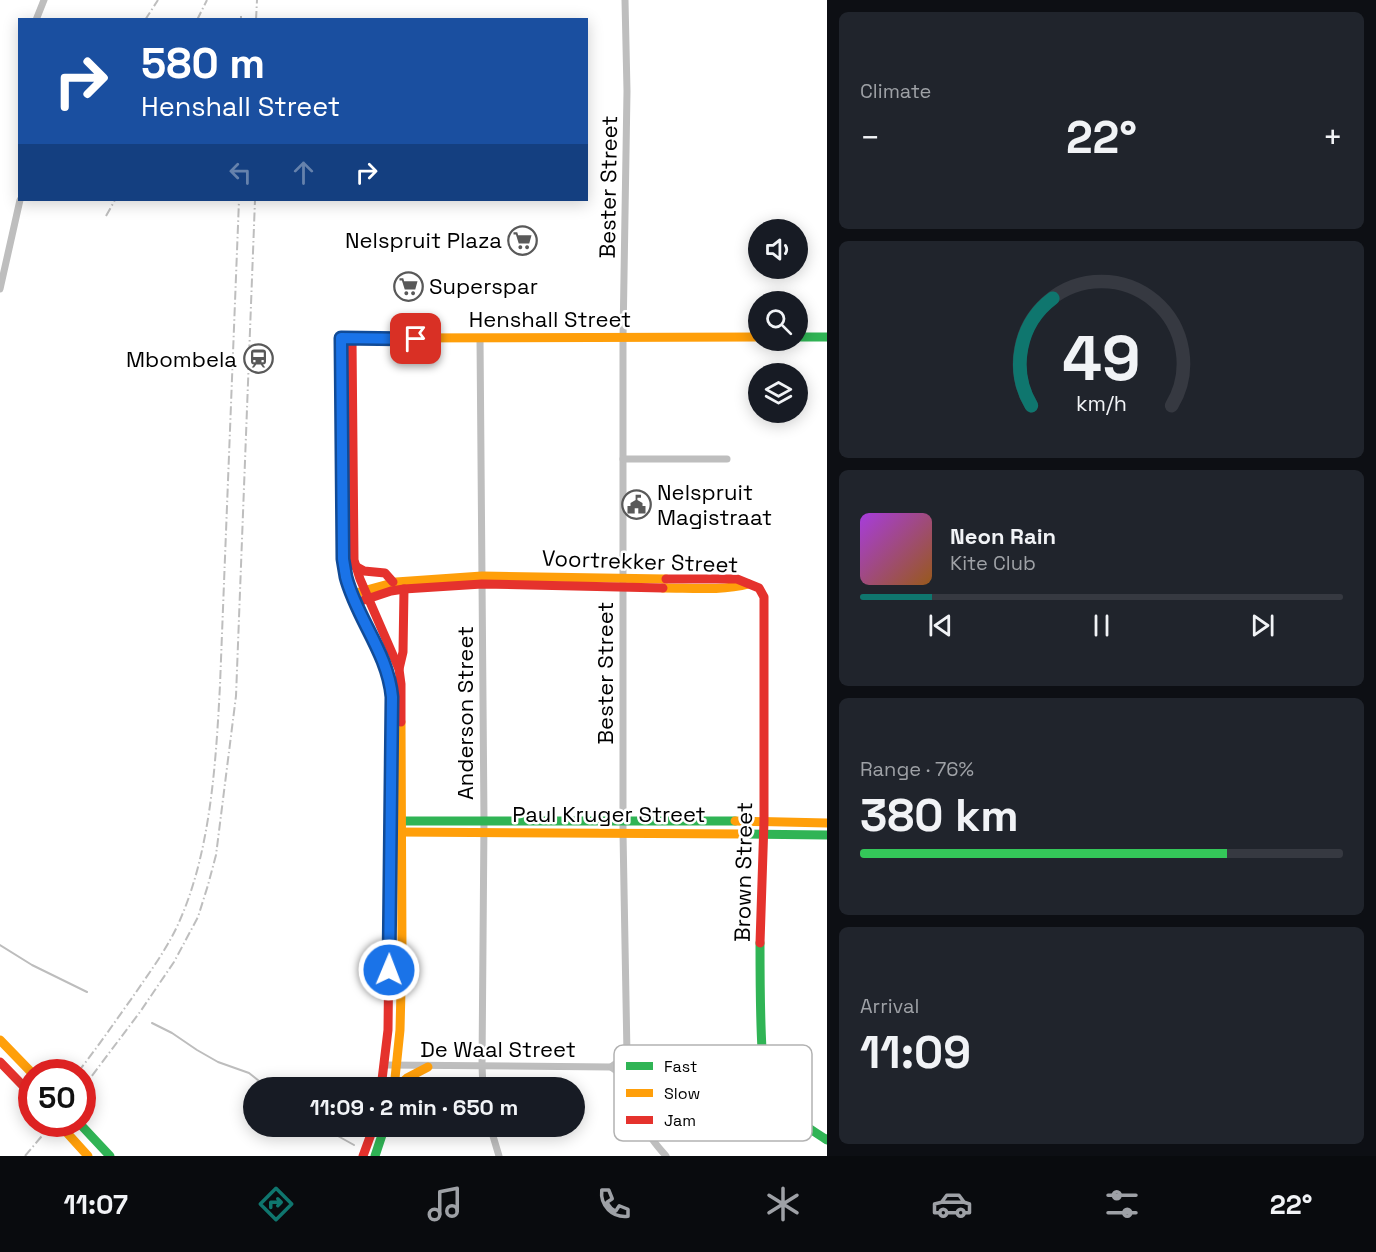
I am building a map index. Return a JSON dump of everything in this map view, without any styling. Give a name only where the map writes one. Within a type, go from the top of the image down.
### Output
[{"type":"street","points":[[37,18],[45,0]]},
{"type":"street","name":"Bester Street","points":[[626,0],[623,833],[627,1045]]},
{"type":"street","points":[[0,289],[20,201]]},
{"type":"street","name":"Henshall Street","points":[[354,599],[346,578],[343,559],[341,338],[748,337]]},
{"type":"street","points":[[808,337],[827,337]]},
{"type":"street","name":"Anderson Street","points":[[480,338],[484,821],[482,1077]]},
{"type":"street","points":[[352,339],[355,566],[399,669],[401,684],[402,950],[396,1077]]},
{"type":"street","points":[[623,459],[727,459]]},
{"type":"street","points":[[355,566],[364,572],[385,573],[393,582]]},
{"type":"street","name":"Voortrekker Street","points":[[354,599],[393,582],[482,580],[623,584],[737,579],[749,584]]},
{"type":"street","name":"Voortrekker Street","points":[[367,594],[482,580]]},
{"type":"street","name":"Brown Street","points":[[749,584],[762,591],[765,604],[764,834],[760,924],[761,1045]]},
{"type":"street","points":[[399,669],[404,652],[404,589]]},
{"type":"street","points":[[354,599],[387,669],[392,697],[390,950],[383,1077]]},
{"type":"street","name":"Paul Kruger Street","points":[[391,821],[827,823]]},
{"type":"street","name":"Paul Kruger Street","points":[[390,832],[827,835]]},
{"type":"street","points":[[0,1040],[18,1059]]},
{"type":"street","points":[[0,1062],[18,1081]]},
{"type":"street","name":"De Waal Street","points":[[385,1065],[611,1067]]},
{"type":"street","points":[[614,1065],[611,1067],[614,1069]]},
{"type":"street","points":[[409,1077],[428,1066]]},
{"type":"street","name":"Brown Street","points":[[812,1131],[827,1140]]},
{"type":"street","points":[[71,1137],[88,1156]]},
{"type":"street","points":[[92,1137],[110,1156]]},
{"type":"street","points":[[363,1156],[370,1137]]},
{"type":"street","points":[[375,1156],[382,1137]]},
{"type":"street","points":[[493,1137],[499,1156]]},
{"type":"street","name":"Bester Street","points":[[654,1141],[666,1156]]},
{"type":"waterway","points":[[0,945],[32,965],[87,992]]},
{"type":"waterway","points":[[152,1023],[218,1062],[254,1077]]},
{"type":"waterway","points":[[340,1137],[354,1145]]},
{"type":"railway","points":[[146,18],[158,0]]},
{"type":"railway","points":[[198,18],[207,0]]},
{"type":"railway","points":[[256,18],[257,0]]},
{"type":"railway","points":[[106,216],[114,201]]},
{"type":"railway","points":[[88,1059],[170,940],[190,893],[205,834],[214,774],[220,685],[239,201]]},
{"type":"railway","points":[[96,1070],[174,962],[198,917],[216,855],[236,696],[255,201]]},
{"type":"railway","points":[[25,1156],[41,1137]]},
{"type":"traffic: fast","points":[[808,337],[827,337]]},
{"type":"traffic: fast","points":[[377,338],[341,338],[343,559],[351,588],[382,658],[390,684],[391,773]]},
{"type":"traffic: fast","points":[[396,821],[735,821]]},
{"type":"traffic: fast","points":[[746,834],[827,835]]},
{"type":"traffic: fast","points":[[760,943],[762,1045]]},
{"type":"traffic: fast","points":[[812,1130],[827,1140]]},
{"type":"traffic: fast","points":[[92,1137],[110,1156]]},
{"type":"traffic: fast","points":[[375,1156],[381,1137]]},
{"type":"traffic: slow","points":[[377,338],[748,337]]},
{"type":"traffic: slow","points":[[352,594],[396,582],[482,576],[666,579]]},
{"type":"traffic: slow","points":[[663,588],[717,588],[749,584]]},
{"type":"traffic: slow","points":[[395,1077],[400,1030],[402,950],[401,722]]},
{"type":"traffic: slow","points":[[735,821],[827,823]]},
{"type":"traffic: slow","points":[[397,832],[746,834]]},
{"type":"traffic: slow","points":[[0,1040],[18,1059]]},
{"type":"traffic: slow","points":[[409,1077],[428,1067]]},
{"type":"traffic: slow","points":[[71,1137],[88,1156]]},
{"type":"traffic: jam","points":[[352,339],[354,560],[399,669],[401,722]]},
{"type":"traffic: jam","points":[[355,566],[364,571],[385,573],[393,582]]},
{"type":"traffic: jam","points":[[666,579],[737,579],[759,588],[764,597],[764,821],[760,943]]},
{"type":"traffic: jam","points":[[364,600],[404,589],[482,584],[663,588]]},
{"type":"traffic: jam","points":[[399,669],[403,652],[404,589]]},
{"type":"traffic: jam","points":[[382,1077],[388,1030],[391,773]]},
{"type":"traffic: jam","points":[[0,1062],[18,1081]]},
{"type":"traffic: jam","points":[[363,1156],[370,1137]]},
{"type":"place","name":"Nelspruit Plaza","points":[[523,240]]},
{"type":"place","name":"Superspar","points":[[408,286]]},
{"type":"place","name":"Mbombela","points":[[258,359]]},
{"type":"place","name":"Nelspruit Magistraat","points":[[636,505]]},
{"type":"route","points":[[389,970],[392,697],[387,669],[352,594],[346,578],[343,559],[341,338],[416,339]]}]
